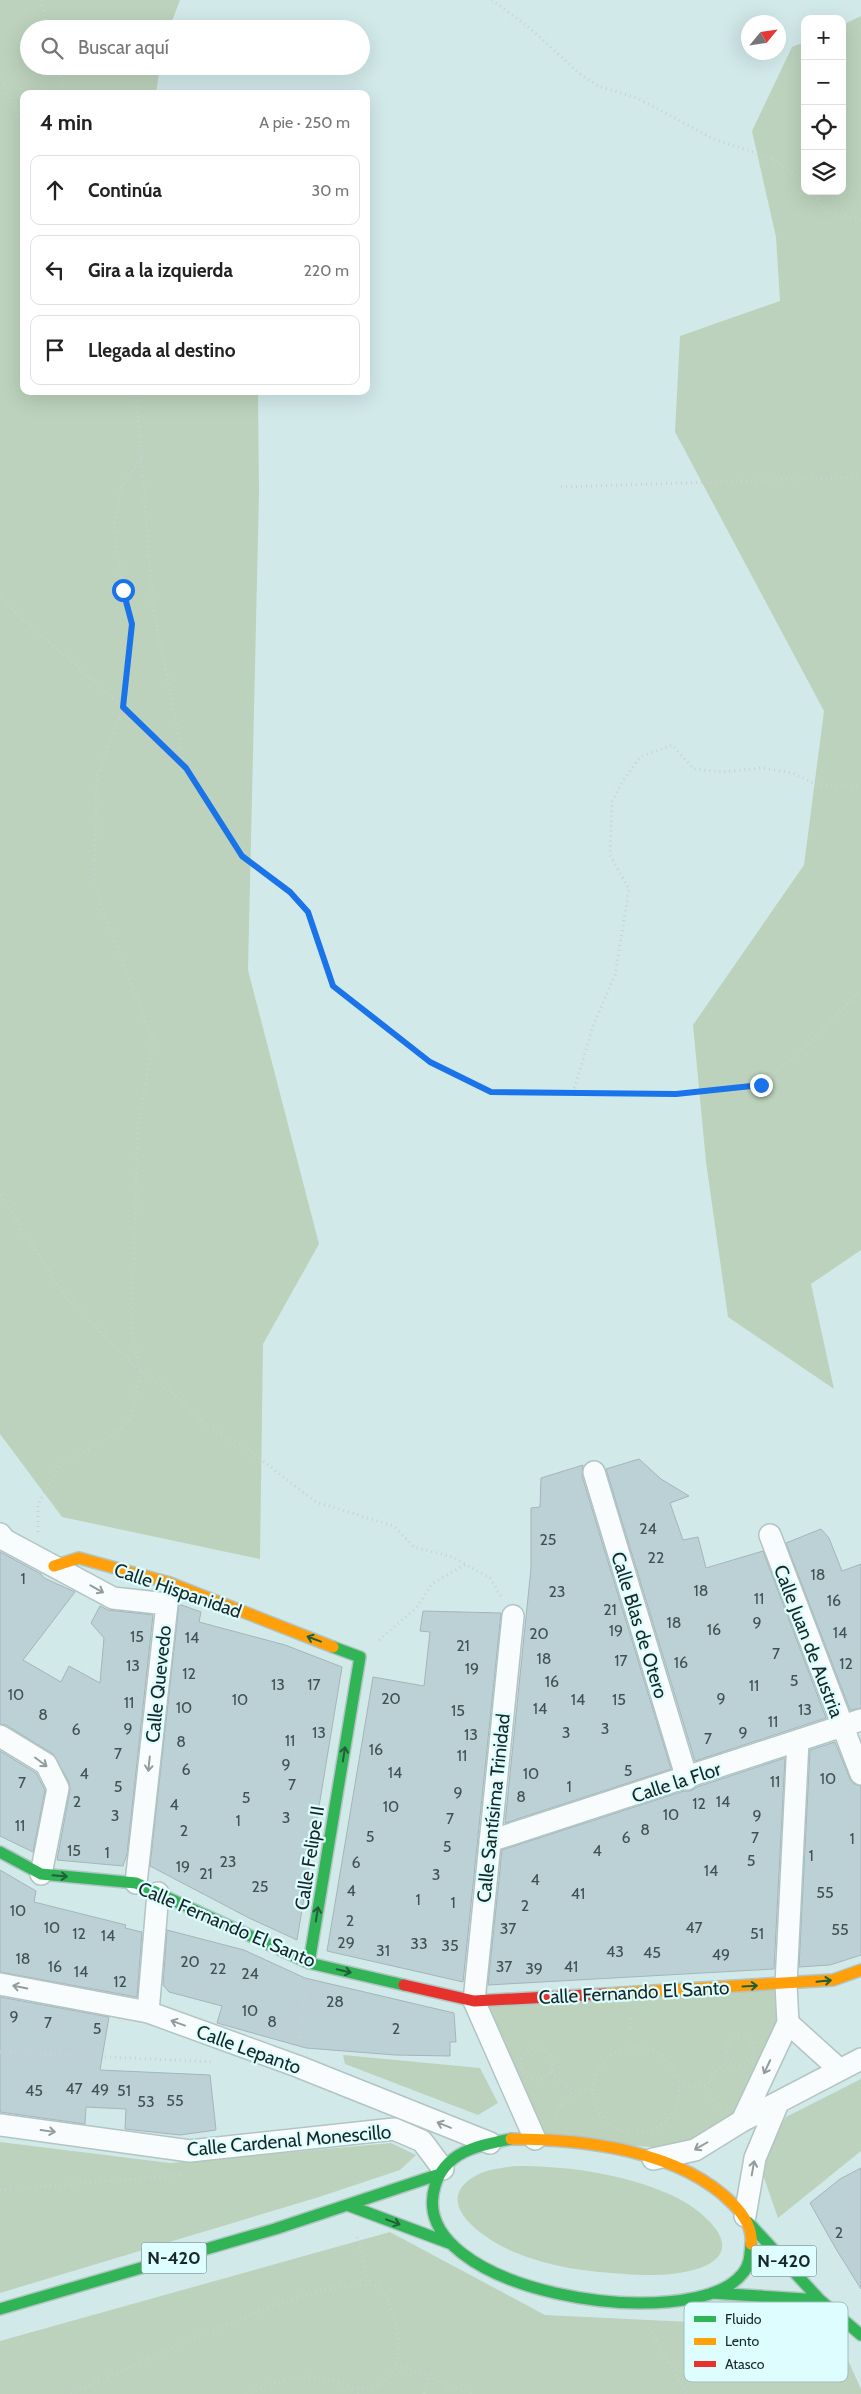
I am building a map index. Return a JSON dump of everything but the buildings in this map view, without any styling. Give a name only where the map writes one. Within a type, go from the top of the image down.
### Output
[{"type":"main road","name":"Calle Hispanidad","points":[[46,1562],[79,1558],[170,1583],[360,1657]]},
{"type":"main road","name":"Calle Felipe II","points":[[310,1963],[360,1657]]},
{"type":"main road","name":"Calle Fernando El Santo","points":[[0,1852],[41,1874],[136,1883],[310,1963],[474,2001],[786,1984],[833,1980],[861,1970]]},
{"type":"main road","points":[[347,2205],[449,2243],[502,2276],[543,2290],[585,2298],[671,2301],[710,2293],[735,2282],[748,2266],[753,2241],[746,2219],[732,2202],[709,2184],[684,2170],[622,2150],[579,2142],[511,2139],[465,2151],[441,2172],[431,2190],[432,2208],[436,2224],[449,2243]]},
{"type":"main road","name":"N-420","points":[[0,2310],[275,2229],[441,2172]]},
{"type":"main road","name":"N-420","points":[[746,2219],[822,2302]]},
{"type":"main road","name":"N-420","points":[[710,2293],[820,2300]]},
{"type":"main road","name":"N-420","points":[[848,2324],[861,2335]]},
{"type":"street","name":"Calle Blas de Otero","points":[[594,1472],[687,1778]]},
{"type":"street","points":[[0,1534],[5,1540],[46,1562]]},
{"type":"street","name":"Calle Juan de Austria","points":[[770,1535],[851,1724],[861,1774]]},
{"type":"street","name":"Calle Quevedo","points":[[46,1562],[113,1598],[166,1604],[136,1883]]},
{"type":"street","name":"Calle Santísima Trinidad","points":[[474,2001],[513,1616]]},
{"type":"street","name":"Calle la Flor","points":[[490,1841],[851,1724]]},
{"type":"street","points":[[0,1736],[46,1764],[58,1788],[41,1874]]},
{"type":"street","points":[[742,2121],[788,2023],[786,1984],[798,1740]]},
{"type":"street","points":[[148,2012],[158,1893]]},
{"type":"street","name":"Calle Lepanto","points":[[0,1984],[148,2012],[297,2066],[490,2143]]},
{"type":"street","points":[[474,2001],[535,2139]]},
{"type":"street","points":[[788,2023],[840,2070]]},
{"type":"street","points":[[653,2160],[695,2150],[742,2121],[778,2104],[861,2059]]},
{"type":"street","points":[[746,2219],[755,2158],[778,2104]]},
{"type":"street","name":"Calle Cardenal Monescillo","points":[[0,2124],[190,2151],[394,2129],[422,2141],[441,2172]]},
{"type":"path","points":[[41,0],[46,20]]},
{"type":"path","points":[[492,0],[532,30],[580,74],[598,86],[637,98],[716,140],[769,157],[801,179]]},
{"type":"path","points":[[0,74],[20,121]]},
{"type":"path","points":[[60,75],[63,90]]},
{"type":"path","points":[[814,195],[826,212],[861,220]]},
{"type":"path","points":[[136,395],[153,607],[186,768]]},
{"type":"path","points":[[46,1562],[38,1504],[60,1465],[111,1437],[130,1419],[140,1372],[131,1330],[138,1128],[153,1040],[100,904],[94,872],[97,776],[123,707],[132,624],[123,590],[114,528],[121,488],[142,456]]},
{"type":"path","points":[[561,487],[861,477]]},
{"type":"path","points":[[0,599],[123,707],[186,768],[242,856],[290,892],[308,912],[333,986],[430,1062],[491,1092],[676,1094],[761,1085],[813,1039],[861,990]]},
{"type":"path","points":[[573,1094],[593,1026],[615,976],[629,889],[610,855],[612,802],[622,782],[640,757],[672,745],[694,769],[721,772],[762,768],[793,773],[817,785],[861,786]]},
{"type":"path","points":[[0,1195],[65,1296],[140,1372],[170,1390],[209,1428],[246,1448],[316,1502],[394,1526],[414,1547],[453,1557],[490,1578],[513,1616]]},
{"type":"path","points":[[360,1657],[416,1608],[433,1583],[466,1564]]},
{"type":"path","points":[[297,2066],[310,1963]]},
{"type":"path","points":[[734,2038],[747,2039],[753,2045],[753,2058],[746,2064],[736,2065],[728,2060],[726,2055],[727,2045],[734,2038]]},
{"type":"path","points":[[643,2047],[662,2056],[676,2073],[679,2087],[678,2101],[672,2114],[663,2124],[651,2131],[637,2133],[624,2131],[611,2125],[595,2103],[594,2089],[596,2075],[603,2062],[614,2053],[628,2048],[643,2047]]},
{"type":"path","points":[[534,2048],[544,2049],[552,2057],[551,2073],[542,2080],[527,2077],[520,2063],[525,2053],[534,2048]]},
{"type":"path","points":[[0,2052],[218,2062]]},
{"type":"path","points":[[728,2060],[711,2075],[707,2092],[723,2109],[742,2121]]},
{"type":"path","points":[[551,2073],[573,2091],[594,2089]]},
{"type":"path","points":[[679,2087],[709,2085]]},
{"type":"path","points":[[535,2139],[573,2091]]},
{"type":"path","points":[[0,2190],[188,2174]]},
{"type":"path","points":[[361,2250],[369,2285]]},
{"type":"path","points":[[71,2394],[190,2340],[270,2308],[312,2294],[358,2284],[379,2286],[385,2294],[393,2313],[398,2342],[396,2364],[386,2379],[374,2387],[358,2388],[319,2377],[293,2377],[246,2394]]},
{"type":"path","points":[[648,2324],[687,2394]]},
{"type":"path","points":[[396,2364],[472,2394]]},
{"type":"path","points":[[424,2394],[428,2377]]},
{"type":"path","points":[[358,2388],[358,2394]]},
{"type":"green space","points":[[0,0],[180,0],[172,20],[20,20],[20,75],[159,75],[157,90],[20,90],[20,395],[258,395],[259,493],[248,970],[319,1244],[263,1344],[260,1559],[62,1517],[0,1434]]},
{"type":"green space","points":[[861,16],[861,1250],[811,1284],[834,1389],[728,1317],[706,1162],[693,1025],[804,865],[824,711],[675,432],[680,336],[780,301],[776,237],[752,131],[792,47],[801,44],[801,195],[846,195],[846,23]]},
{"type":"green space","points":[[786,1984],[788,2023],[742,2121],[695,2150],[535,2139],[474,2001]]},
{"type":"green space","points":[[343,2055],[480,2068],[498,2103],[478,2115],[345,2064]]},
{"type":"green space","points":[[861,2079],[861,2151],[778,2218],[762,2172],[772,2137],[786,2117]]},
{"type":"green space","points":[[0,2142],[170,2163],[391,2143],[416,2155],[400,2170],[319,2197],[0,2293]]},
{"type":"green space","points":[[514,2166],[554,2167],[593,2172],[632,2181],[669,2194],[693,2207],[705,2217],[715,2228],[721,2239],[722,2250],[715,2260],[700,2268],[682,2273],[653,2275],[634,2275],[569,2268],[514,2252],[489,2239],[466,2219],[459,2208],[458,2197],[463,2186],[477,2175],[490,2170]]},
{"type":"green space","points":[[390,2232],[545,2315],[684,2322],[684,2382],[848,2382],[848,2360],[861,2389],[861,2394],[0,2394],[0,2341]]},
{"type":"traffic: fast","points":[[309,1963],[360,1657],[333,1647]]},
{"type":"traffic: fast","points":[[0,1852],[41,1874],[136,1883],[309,1963],[404,1985]]},
{"type":"traffic: fast","points":[[511,2139],[476,2147],[455,2157],[440,2174],[435,2186],[437,2223],[462,2253],[505,2277],[558,2294],[615,2302],[669,2302],[714,2292],[743,2273],[748,2263],[751,2244]]},
{"type":"traffic: fast","points":[[0,2309],[275,2229],[440,2174]]},
{"type":"traffic: fast","points":[[347,2205],[449,2243]]},
{"type":"traffic: fast","points":[[748,2222],[822,2302]]},
{"type":"traffic: fast","points":[[712,2293],[820,2300]]},
{"type":"traffic: fast","points":[[848,2324],[861,2335]]},
{"type":"traffic: slow","points":[[54,1566],[79,1558],[170,1583],[333,1647]]},
{"type":"traffic: slow","points":[[605,1994],[833,1980],[861,1970]]},
{"type":"traffic: slow","points":[[511,2139],[599,2145],[629,2151],[686,2171],[711,2186],[737,2208],[749,2227],[751,2244]]},
{"type":"traffic: jam","points":[[404,1985],[474,2001],[605,1994]]},
{"type":"route","points":[[123,590],[132,624],[123,707],[186,768],[218,822],[242,856],[290,892],[308,912],[333,986],[430,1062],[491,1092],[676,1094],[761,1085]]}]
